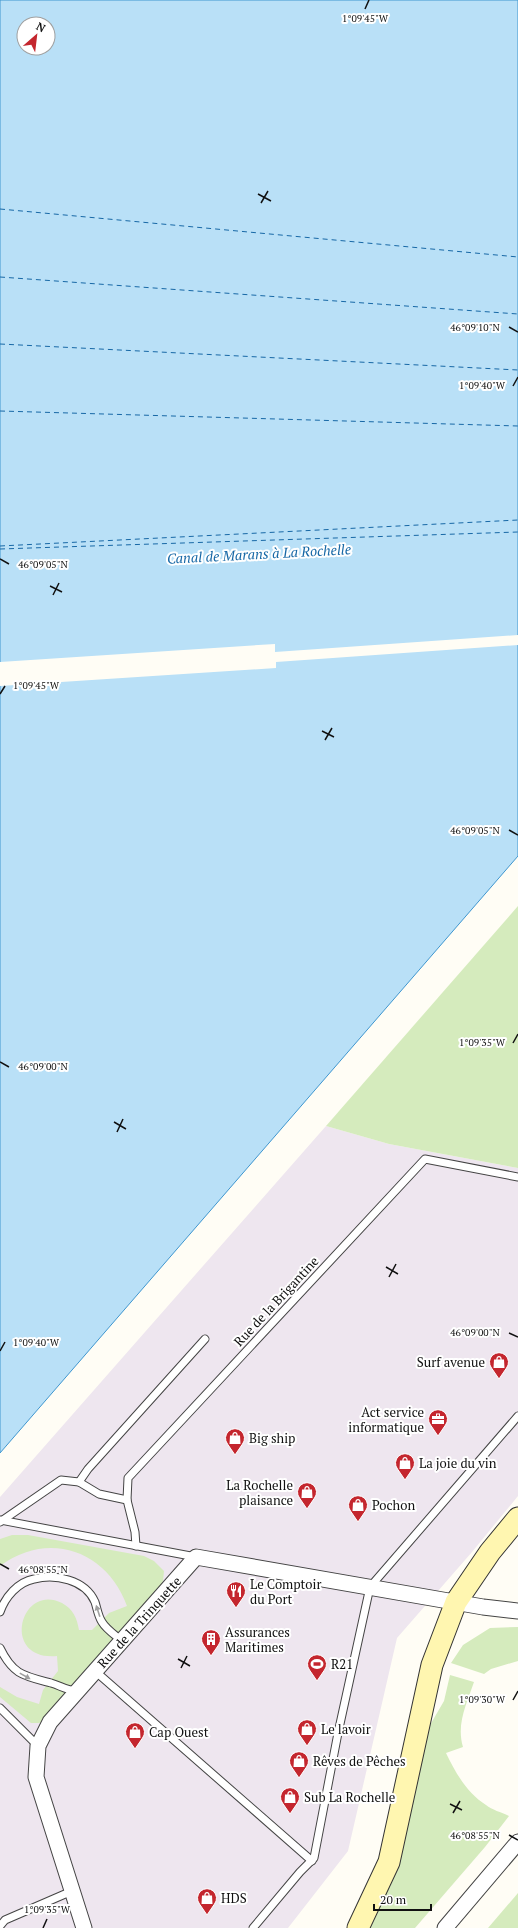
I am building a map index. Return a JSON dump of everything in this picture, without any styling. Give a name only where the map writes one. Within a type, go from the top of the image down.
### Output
[{"type":"street","points":[[358,1928],[389,1862],[432,1665],[456,1602],[490,1552],[518,1518]]},
{"type":"street","points":[[196,1557],[456,1602],[518,1610]]},
{"type":"street","name":"Rue de la Trinquette","points":[[84,1928],[36,1777],[38,1746],[50,1722],[196,1557]]},
{"type":"street","points":[[445,1928],[518,1842]]},
{"type":"lane","name":"Rue de la Brigantine","points":[[136,1546],[135,1532],[127,1500],[128,1478],[425,1159],[518,1177]]},
{"type":"lane","points":[[79,1482],[88,1469],[205,1339]]},
{"type":"lane","points":[[253,1928],[300,1872],[314,1858],[338,1733],[370,1586],[518,1416]]},
{"type":"lane","points":[[1,1521],[60,1480],[79,1482],[99,1494],[127,1500]]},
{"type":"lane","points":[[1,1521],[196,1557]]},
{"type":"lane","points":[[0,1612],[2,1604],[15,1589],[29,1580],[47,1576],[67,1579],[83,1588],[94,1600],[101,1622],[122,1641]]},
{"type":"lane","points":[[0,1648],[5,1658],[16,1671],[30,1679],[51,1683],[64,1689],[77,1691]]},
{"type":"lane","points":[[95,1671],[312,1861]]},
{"type":"lane","points":[[0,1708],[38,1746]]},
{"type":"lane","points":[[0,1926],[5,1920],[72,1891]]},
{"type":"shaded area","points":[[326,1126],[389,1144],[518,1168],[518,1496],[472,1552],[397,1638],[348,1851],[288,1928],[0,1928],[0,1497]]},
{"type":"green space","points":[[518,906],[518,1168],[389,1144],[326,1126]]},
{"type":"green space","points":[[12,1535],[28,1535],[144,1556],[154,1561],[164,1571],[163,1581],[158,1591],[46,1720],[39,1723],[31,1723],[0,1697],[0,1687],[17,1697],[39,1704],[43,1690],[58,1671],[57,1656],[39,1654],[28,1647],[22,1636],[22,1624],[27,1612],[35,1603],[47,1599],[62,1603],[74,1614],[79,1630],[92,1630],[109,1613],[127,1606],[118,1587],[105,1571],[91,1559],[74,1552],[56,1548],[37,1549],[18,1555],[0,1566],[0,1539]]},
{"type":"green space","points":[[518,1627],[518,1661],[491,1669],[484,1674],[451,1663],[463,1645],[490,1628]]},
{"type":"green space","points":[[450,1675],[474,1682],[463,1714],[461,1738],[463,1747],[446,1753],[453,1767],[467,1788],[479,1800],[488,1807],[509,1816],[485,1847],[415,1928],[369,1928],[390,1885],[402,1850],[430,1725],[444,1701]]},
{"type":"green space","points":[[518,1893],[518,1928],[488,1928]]},
{"type":"water","name":"Canal de Marans à La Rochelle","points":[[0,0],[518,0],[518,856],[0,1453]]},
{"type":"pier","points":[[518,635],[518,645],[276,662],[276,668],[0,686],[0,662],[275,644],[275,652]]},
{"type":"ferry route","points":[[0,209],[518,257]]},
{"type":"ferry route","points":[[0,277],[518,314]]},
{"type":"ferry route","points":[[0,344],[518,370]]},
{"type":"ferry route","points":[[0,411],[518,426]]},
{"type":"ferry route","points":[[0,546],[518,520]]},
{"type":"ferry route","points":[[0,549],[518,532]]},
{"type":"place","name":"Surf avenue","points":[[499,1379]]},
{"type":"place","name":"Act service informatique","points":[[438,1436]]},
{"type":"place","name":"Big ship","points":[[235,1455]]},
{"type":"place","name":"La joie du vin","points":[[405,1480]]},
{"type":"place","name":"La Rochelle plaisance","points":[[307,1509]]},
{"type":"place","name":"Pochon","points":[[358,1522]]},
{"type":"place","name":"Le Comptoir du Port","points":[[236,1608]]},
{"type":"place","name":"Assurances Maritimes","points":[[211,1656]]},
{"type":"place","name":"R21","points":[[317,1681]]},
{"type":"place","name":"Le lavoir","points":[[307,1746]]},
{"type":"place","name":"Cap Ouest","points":[[135,1749]]},
{"type":"place","name":"Rêves de Pêches","points":[[299,1778]]},
{"type":"place","name":"Sub La Rochelle","points":[[290,1814]]},
{"type":"place","name":"HDS","points":[[207,1915]]}]
